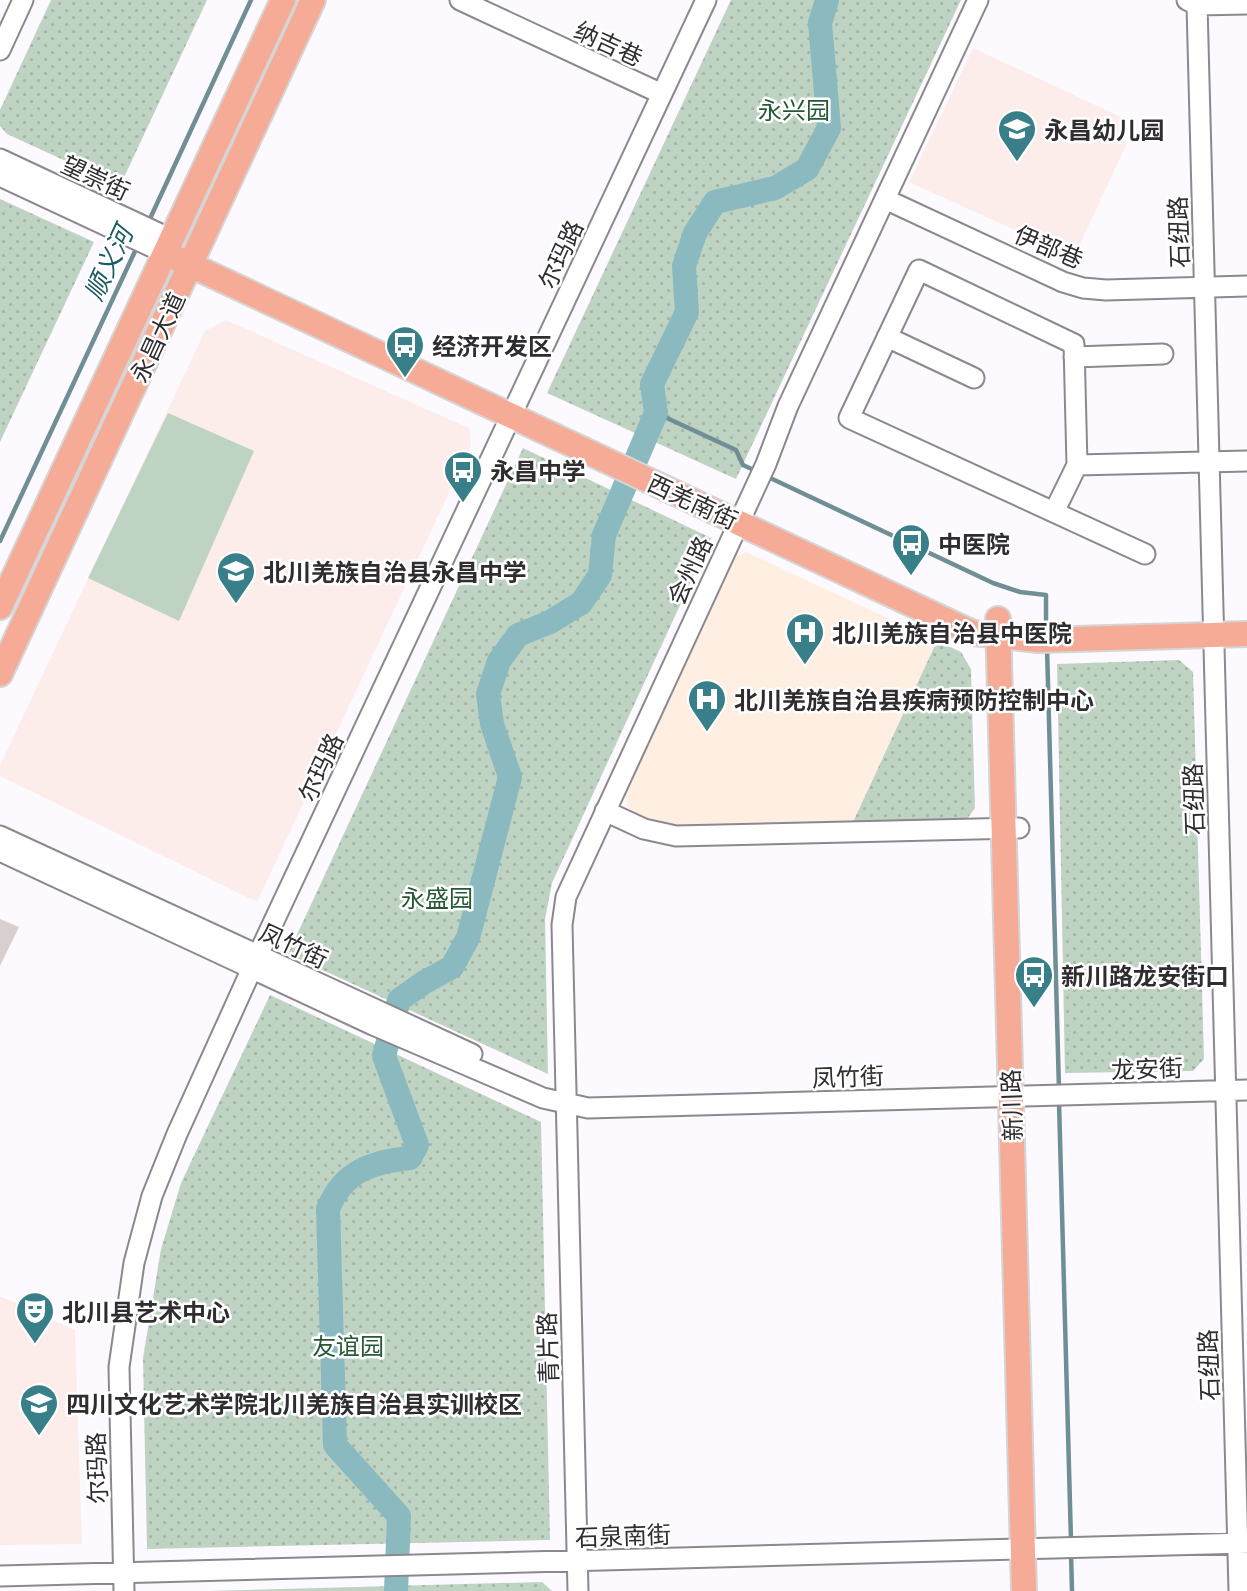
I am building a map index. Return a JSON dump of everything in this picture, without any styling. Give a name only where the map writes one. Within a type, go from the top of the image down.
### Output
[{"type":"main road","name":"永昌大道","points":[[0,607],[161,243],[283,0]]},
{"type":"main road","name":"永昌大道","points":[[0,674],[313,0]]},
{"type":"main road","name":"西羌南街","points":[[161,243],[742,516],[1006,628],[1048,631],[1213,627],[1247,634]]},
{"type":"main road","name":"西羌南街","points":[[1213,627],[1247,617]]},
{"type":"main road","name":"新川路","points":[[1006,628],[1011,828],[1038,1096],[1030,1549],[1024,1591]]},
{"type":"main road","name":"新川路","points":[[1030,1549],[1039,1591]]},
{"type":"street","points":[[0,50],[23,0]]},
{"type":"street","name":"纳吉巷","points":[[460,0],[662,94]]},
{"type":"street","name":"尔玛路","points":[[123,1582],[119,1378],[134,1263],[152,1196],[256,962],[706,0]]},
{"type":"street","name":"会州路","points":[[565,1104],[563,910],[571,883],[766,464],[788,406],[978,0]]},
{"type":"street","points":[[1192,2],[1247,4]]},
{"type":"street","name":"石纽路","points":[[1192,2],[1204,288],[1225,1090],[1242,1543],[1239,1591]]},
{"type":"street","name":"望崇街","points":[[0,159],[161,243]]},
{"type":"street","name":"望崇街","points":[[0,176],[125,226]]},
{"type":"street","name":"伊部巷","points":[[885,199],[1063,282],[1083,288],[1106,290],[1247,286]]},
{"type":"street","points":[[1054,512],[1077,465],[1074,344],[919,270],[849,418],[1145,554]]},
{"type":"street","points":[[887,337],[974,378]]},
{"type":"street","points":[[1074,357],[1163,354]]},
{"type":"street","points":[[1077,465],[1247,461]]},
{"type":"street","points":[[605,811],[644,829],[676,836],[1011,828]]},
{"type":"street","name":"凤竹街","points":[[0,836],[256,962],[377,1018],[542,1086],[565,1104],[588,1108],[1038,1096]]},
{"type":"street","name":"凤竹街","points":[[0,851],[256,962]]},
{"type":"street","name":"龙安街","points":[[1038,1096],[1247,1090]]},
{"type":"street","name":"青片路","points":[[565,1104],[578,1591]]},
{"type":"street","name":"石泉南街","points":[[0,1576],[123,1582],[445,1564],[1242,1543]]},
{"type":"shaded area","name":"永昌幼儿园","points":[[973,48],[1123,118],[1126,145],[1074,257],[909,182]]},
{"type":"shaded area","name":"北川羌族自治县永昌中学","points":[[226,320],[469,428],[471,446],[257,902],[0,776],[0,765],[205,331]]},
{"type":"shaded area","name":"北川羌族自治县中医院","points":[[746,552],[937,641],[853,822],[672,826],[630,812],[624,795],[736,557]]},
{"type":"shaded area","name":"四川文化艺术学院北川羌族自治县实训校区","points":[[0,1296],[75,1330],[82,1544],[0,1545]]},
{"type":"green space","points":[[51,0],[207,0],[120,186],[7,134],[0,126],[0,110]]},
{"type":"green space","name":"永兴园","points":[[731,0],[961,0],[736,479],[547,393]]},
{"type":"green space","points":[[0,199],[94,242],[0,442]]},
{"type":"green space","points":[[168,413],[254,451],[179,621],[88,578]]},
{"type":"green space","name":"永盛园","points":[[523,448],[711,538],[552,883],[545,919],[548,1074],[288,954]]},
{"type":"green space","points":[[937,641],[961,652],[971,669],[975,808],[967,819],[853,822]]},
{"type":"green space","points":[[1179,660],[1193,672],[1204,1059],[1193,1071],[1065,1073],[1057,664]]},
{"type":"green space","name":"友谊园","points":[[270,995],[541,1122],[550,1540],[147,1549],[143,1358],[161,1249],[181,1183]]},
{"type":"green space","points":[[542,1582],[552,1591],[207,1591]]},
{"type":"building","points":[[0,919],[19,927],[0,966]]},
{"type":"waterway","name":"顺义河","points":[[148,223],[251,0]]},
{"type":"waterway","points":[[396,1591],[399,1516],[335,1445],[328,1209],[334,1196],[351,1177],[383,1162],[410,1158],[417,1145],[384,1056],[399,1000],[452,967],[468,938],[510,777],[492,724],[488,694],[499,661],[518,635],[550,622],[581,603],[600,575],[604,535],[656,413],[652,384],[687,312],[684,266],[695,233],[715,202],[775,188],[807,169],[829,128],[820,23],[827,0]]},
{"type":"waterway","name":"顺义河","points":[[0,541],[137,247]]},
{"type":"waterway","points":[[656,413],[736,450],[743,465],[758,472]]},
{"type":"waterway","points":[[766,476],[993,583],[1020,592],[1046,595],[1046,631]]},
{"type":"waterway","points":[[1047,647],[1059,1090]]},
{"type":"waterway","points":[[1059,1102],[1071,1541]]},
{"type":"waterway","points":[[1071,1553],[1072,1591]]},
{"type":"place","name":"永昌幼儿园","points":[[1017,163]]},
{"type":"place","name":"经济开发区","points":[[405,379]]},
{"type":"place","name":"永昌中学","points":[[463,504]]},
{"type":"place","name":"中医院","points":[[911,577]]},
{"type":"place","name":"北川羌族自治县永昌中学","points":[[236,605]]},
{"type":"place","name":"北川羌族自治县中医院","points":[[805,666]]},
{"type":"place","name":"北川羌族自治县疾病预防控制中心","points":[[707,733]]},
{"type":"place","name":"新川路龙安街口","points":[[1034,1009]]},
{"type":"place","name":"北川县艺术中心","points":[[35,1345]]},
{"type":"place","name":"四川文化艺术学院北川羌族自治县实训校区","points":[[39,1437]]}]
